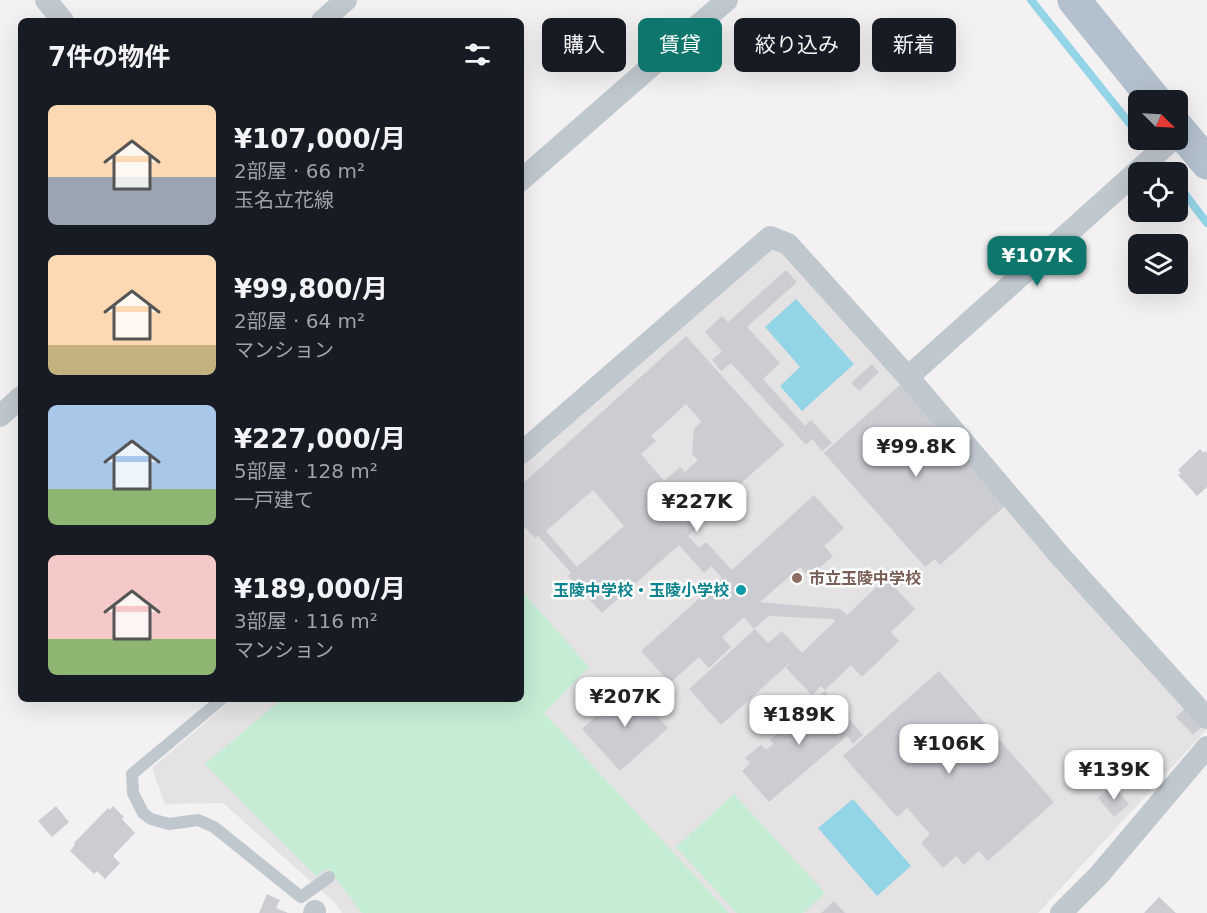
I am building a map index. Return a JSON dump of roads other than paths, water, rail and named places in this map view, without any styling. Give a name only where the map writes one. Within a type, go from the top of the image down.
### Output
[{"type":"main road","points":[[1074,0],[1147,90]]},
{"type":"main road","points":[[1188,148],[1207,164]]},
{"type":"street","points":[[46,0],[61,18]]},
{"type":"street","points":[[325,18],[346,0]]},
{"type":"street","points":[[524,178],[727,0]]},
{"type":"street","points":[[908,377],[1159,150]]},
{"type":"street","points":[[524,451],[770,237],[788,244],[908,377],[1062,558],[1207,718]]},
{"type":"street","points":[[0,416],[18,400]]},
{"type":"street","points":[[1061,913],[1100,875],[1207,747]]},
{"type":"lane","points":[[218,702],[132,774],[133,793],[143,813],[151,819],[169,824],[198,820],[214,828],[301,897],[329,877]]},
{"type":"water","points":[[796,299],[854,364],[802,411],[780,386],[800,367],[765,327]]},
{"type":"water","points":[[853,799],[911,866],[877,896],[818,828]]},
{"type":"waterway","points":[[1031,0],[1128,121]]},
{"type":"waterway","points":[[1150,150],[1160,162]]},
{"type":"waterway","points":[[1188,198],[1207,223]]},
{"type":"place","name":"市立玉陵中学校","points":[[797,578]]},
{"type":"place","name":"玉陵中学校・玉陵小学校","points":[[741,590]]}]
